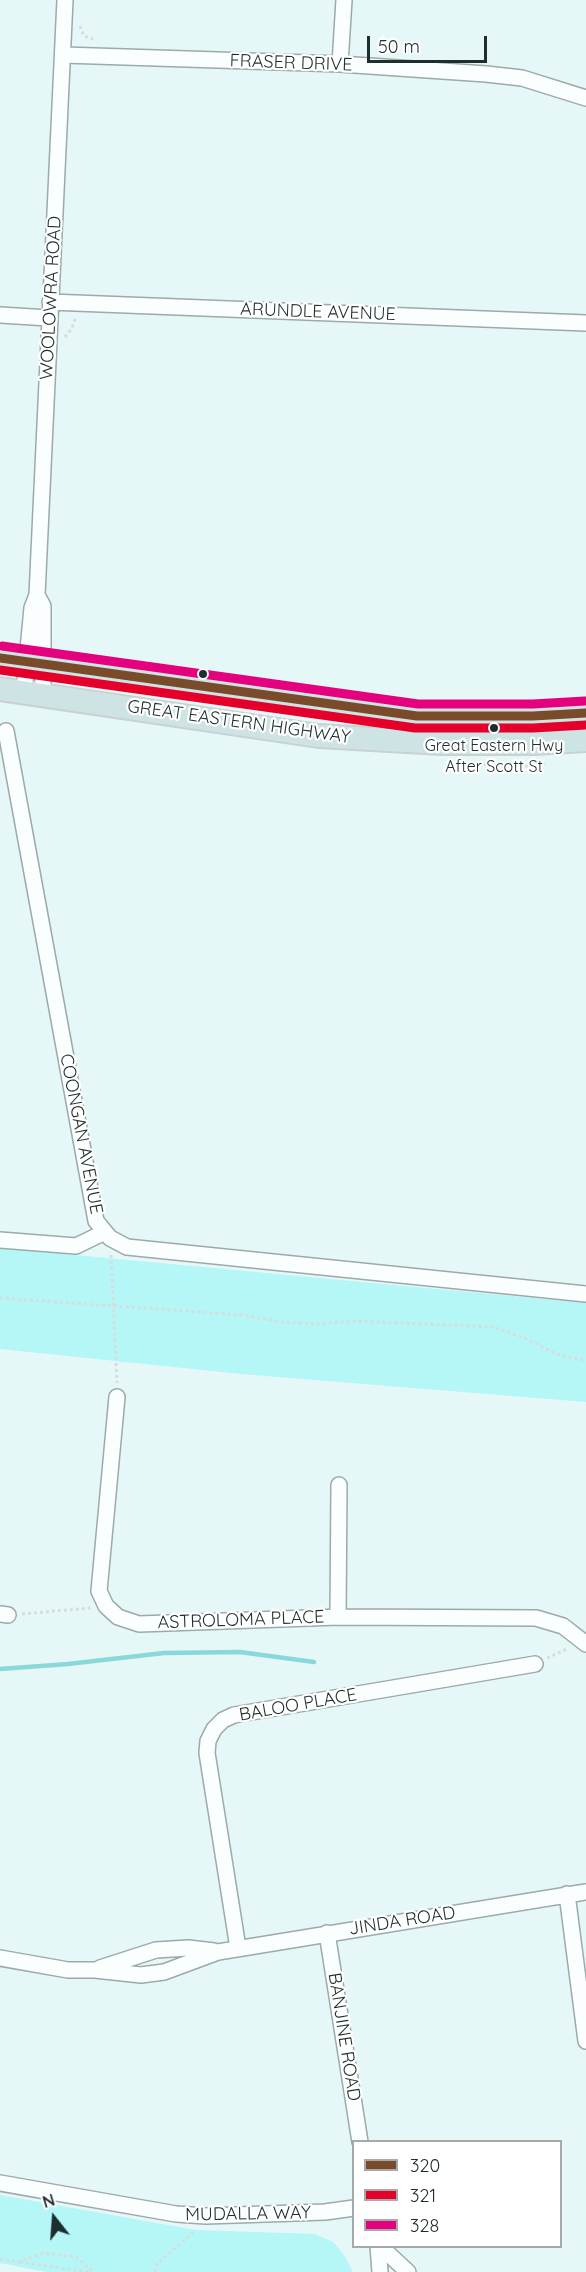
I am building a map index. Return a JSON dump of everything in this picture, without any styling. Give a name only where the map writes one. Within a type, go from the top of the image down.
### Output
[{"type":"highway","name":"GREAT EASTERN HIGHWAY","points":[[0,658],[417,716],[465,717],[586,713]]},
{"type":"highway","name":"GREAT EASTERN HIGHWAY","points":[[0,689],[319,736],[442,743],[534,743],[586,740]]},
{"type":"street","name":"WOOLOWRA ROAD","points":[[34,693],[32,608],[37,595],[65,0]]},
{"type":"street","points":[[340,64],[344,0]]},
{"type":"street","name":"FRASER DRIVE","points":[[64,55],[340,64],[486,74],[522,78],[586,98]]},
{"type":"street","name":"ARUNDLE AVENUE","points":[[50,302],[586,323]]},
{"type":"street","points":[[0,315],[50,318]]},
{"type":"street","name":"COONGAN AVENUE","points":[[6,731],[96,1221],[108,1235],[127,1247],[586,1294]]},
{"type":"street","points":[[0,1240],[76,1246],[108,1235]]},
{"type":"street","points":[[106,1606],[99,1591],[117,1397]]},
{"type":"street","points":[[338,1617],[339,1485]]},
{"type":"street","name":"ASTROLOMA PLACE","points":[[106,1606],[118,1617],[139,1624],[338,1617],[536,1618],[563,1626],[585,1641]]},
{"type":"street","name":"BALOO PLACE","points":[[238,1948],[207,1753],[208,1741],[218,1725],[234,1715],[535,1664]]},
{"type":"street","name":"JINDA ROAD","points":[[0,1958],[68,1970],[95,1970],[141,1975],[164,1972],[218,1952],[238,1948],[586,1892]]},
{"type":"street","points":[[567,1894],[586,2041]]},
{"type":"street","name":"BANJINE ROAD","points":[[327,1933],[360,2140]]},
{"type":"street","name":"JINDA ROAD","points":[[95,1970],[156,1950],[188,1948],[218,1952]]},
{"type":"street","name":"MUDALLA WAY","points":[[0,2183],[176,2214],[206,2216],[325,2212],[352,2208]]},
{"type":"street","points":[[379,2248],[380,2272]]},
{"type":"street","points":[[380,2248],[408,2272]]},
{"type":"path","points":[[80,17],[80,27],[84,36],[94,40]]},
{"type":"path","points":[[62,342],[72,328],[80,303]]},
{"type":"path","points":[[108,1235],[115,1306],[117,1397]]},
{"type":"path","points":[[0,1298],[242,1315],[282,1322],[316,1324],[352,1321],[494,1327],[557,1354],[586,1361]]},
{"type":"path","points":[[4,1614],[106,1606]]},
{"type":"path","points":[[535,1664],[585,1641]]},
{"type":"path","points":[[155,2272],[156,2265],[196,2230]]},
{"type":"path","points":[[18,2262],[44,2253],[76,2257],[94,2272]]},
{"type":"path","points":[[0,2259],[89,2272]]},
{"type":"shaded area","points":[[0,1248],[586,1303],[586,1402],[241,1374],[0,1349]]},
{"type":"shaded area","points":[[0,2195],[196,2230],[315,2234],[333,2242],[344,2255],[353,2272],[46,2272],[0,2263]]},
{"type":"waterway","points":[[0,1669],[164,1653],[240,1652],[314,1662]]},
{"type":"transit line","name":"328","points":[[2,646],[418,704],[533,704],[585,701]]},
{"type":"transit line","name":"320","points":[[0,658],[417,716],[533,716],[586,713]]},
{"type":"transit line","name":"321","points":[[0,670],[415,728],[533,728],[586,725]]},
{"type":"place","name":"Great Eastern Hwy After Scott St","points":[[494,728]]}]
